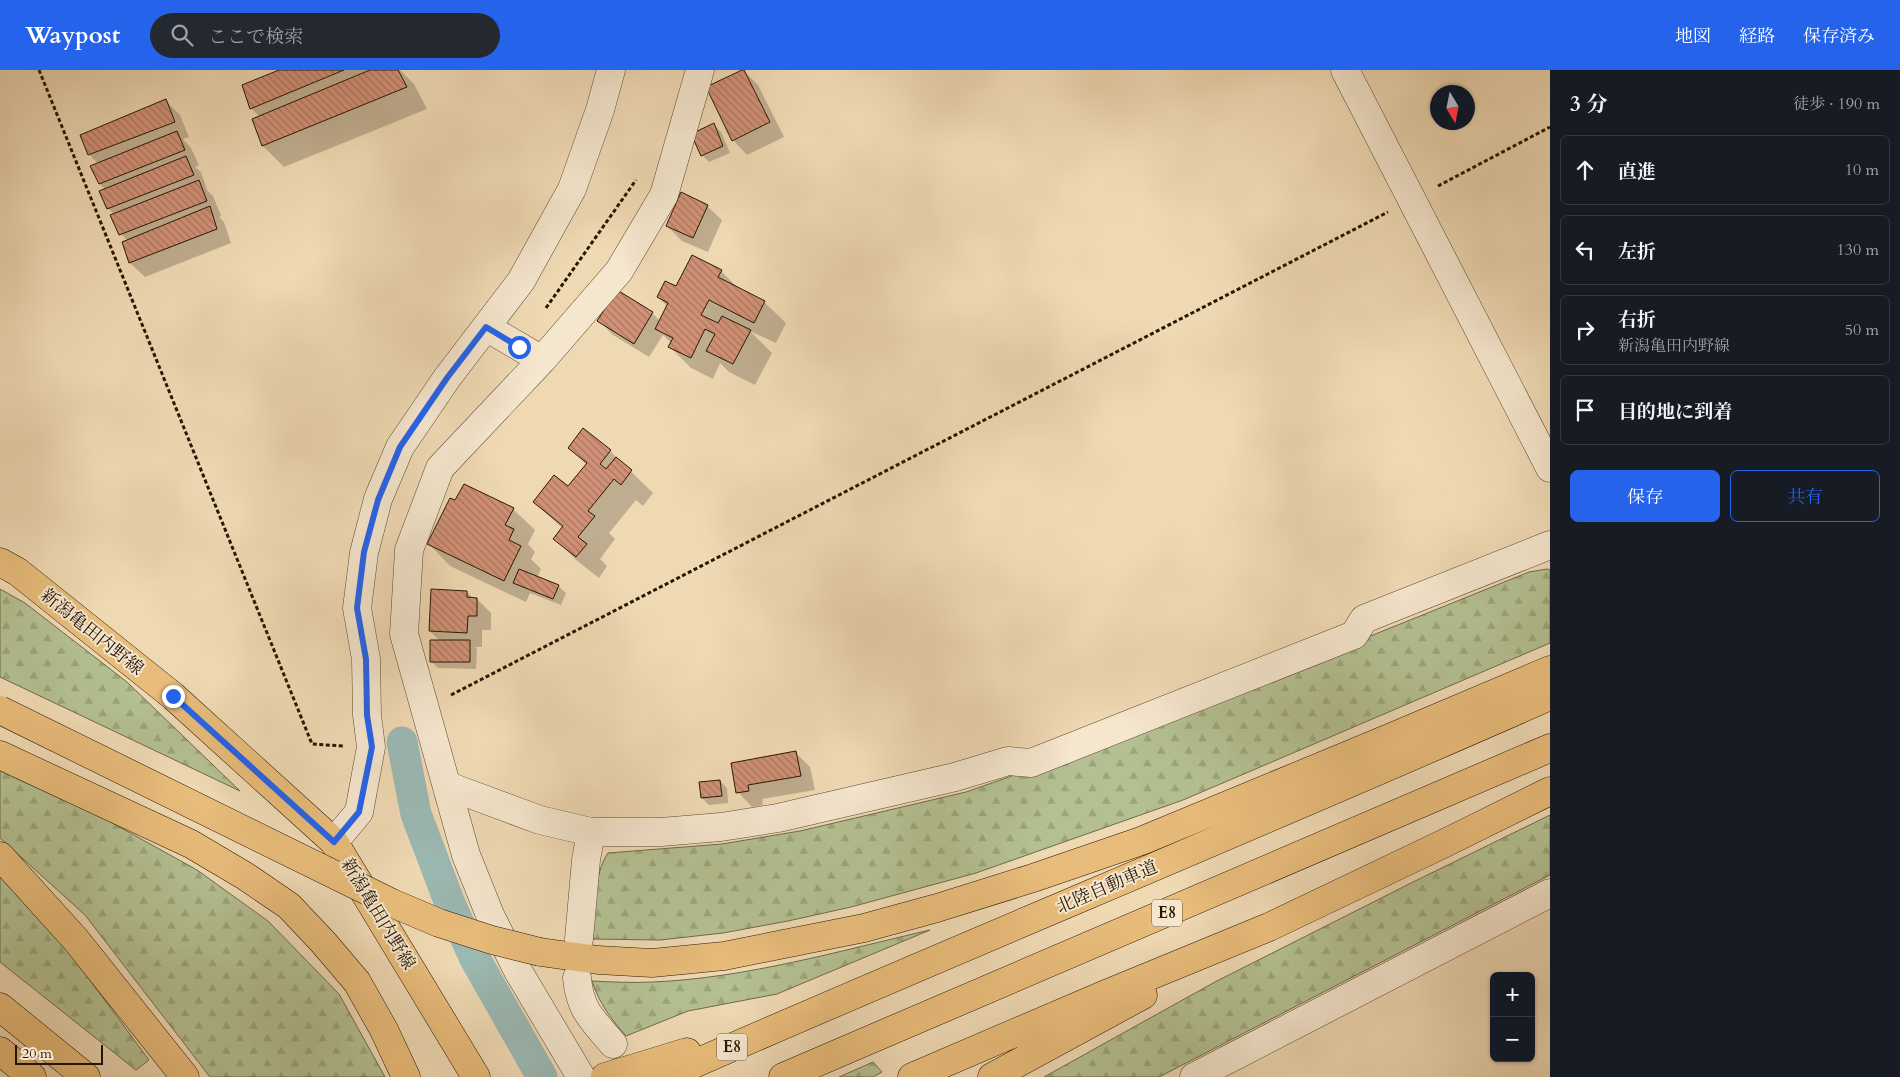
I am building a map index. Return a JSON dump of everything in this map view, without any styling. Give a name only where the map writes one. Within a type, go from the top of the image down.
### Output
[{"type":"main road","name":"新潟亀田内野線","points":[[0,562],[18,572],[173,696],[334,842],[476,1077]]},
{"type":"main road","points":[[0,710],[392,903],[439,923],[492,940],[540,952],[598,960],[652,963],[724,956],[864,928],[937,908],[1033,878],[1141,841],[1550,670]]},
{"type":"main road","name":"北陸自動車道","points":[[664,1077],[1401,762],[1550,696]]},
{"type":"main road","name":"E8","points":[[783,1077],[1550,748]]},
{"type":"main road","points":[[0,755],[191,844],[245,876],[289,906],[357,982],[384,1030],[406,1077]]},
{"type":"main road","points":[[992,1077],[1269,927],[1550,791]]},
{"type":"main road","points":[[0,856],[76,940],[185,1077]]},
{"type":"main road","points":[[912,1077],[1269,927]]},
{"type":"main road","points":[[0,1008],[86,1077]]},
{"type":"main road","points":[[606,1077],[799,1018]]},
{"type":"main road","points":[[0,1051],[32,1077]]},
{"type":"street","points":[[334,842],[359,812],[372,747],[367,715],[366,659],[357,608],[364,552],[378,500],[400,447],[447,378],[521,281],[572,189],[600,110],[611,70]]},
{"type":"street","points":[[581,1077],[518,971],[490,915],[466,855],[404,634],[409,550],[440,468],[542,360],[619,271],[664,195],[700,70]]},
{"type":"street","points":[[1345,70],[1550,468]]},
{"type":"street","points":[[486,327],[542,360]]},
{"type":"street","points":[[448,786],[540,820],[590,832],[661,832],[721,827],[778,818],[946,779],[1008,760],[1031,763],[1354,635],[1364,619],[1550,545]]},
{"type":"street","points":[[579,939],[590,832]]},
{"type":"street","points":[[1194,1077],[1550,893]]},
{"type":"street","points":[[577,978],[578,995],[585,1010],[613,1044]]},
{"type":"path","points":[[39,70],[312,744],[372,747]]},
{"type":"path","points":[[424,709],[1550,127]]},
{"type":"green space","points":[[1550,570],[1550,643],[1183,800],[976,873],[851,907],[723,933],[660,940],[593,939],[597,883],[603,862],[608,853],[722,844],[800,831],[966,792],[1103,744],[1529,572]]},
{"type":"green space","points":[[0,589],[25,603],[127,682],[240,791],[0,677]]},
{"type":"green space","points":[[0,771],[107,820],[197,870],[268,921],[339,994],[385,1077],[210,1077],[85,915],[0,838]]},
{"type":"green space","points":[[1550,815],[1550,875],[1159,1077],[1044,1077],[1215,982]]},
{"type":"green space","points":[[0,873],[67,949],[149,1060],[136,1070],[0,962]]},
{"type":"green space","points":[[930,930],[777,994],[688,1011],[626,1036],[606,1010],[592,981],[653,982],[723,975],[827,955]]},
{"type":"green space","points":[[873,1062],[882,1072],[873,1077],[839,1077]]},
{"type":"building","points":[[279,70],[344,70],[250,109],[242,85]]},
{"type":"building","points":[[370,70],[398,70],[407,87],[262,146],[252,119]]},
{"type":"building","points":[[744,70],[770,122],[732,141],[706,87]]},
{"type":"building","points":[[166,99],[175,122],[88,155],[80,135]]},
{"type":"building","points":[[714,123],[723,146],[701,156],[691,134]]},
{"type":"building","points":[[177,131],[185,150],[99,184],[90,166]]},
{"type":"building","points":[[186,156],[194,175],[107,209],[99,191]]},
{"type":"building","points":[[199,180],[207,201],[119,235],[110,215]]},
{"type":"building","points":[[681,192],[708,205],[693,238],[666,226]]},
{"type":"building","points":[[210,206],[217,229],[129,263],[122,242]]},
{"type":"building","points":[[692,255],[722,270],[718,277],[765,301],[754,323],[709,300],[701,315],[718,323],[722,316],[751,330],[733,364],[706,351],[715,334],[705,329],[691,358],[668,347],[673,338],[655,329],[668,303],[657,297],[665,281],[676,286]]},
{"type":"building","points":[[617,290],[653,312],[634,344],[597,321]]},
{"type":"building","points":[[583,428],[611,450],[600,464],[606,469],[616,457],[632,470],[621,485],[614,479],[588,511],[595,516],[578,537],[587,544],[576,557],[553,539],[563,526],[533,502],[554,475],[568,486],[587,463],[568,448]]},
{"type":"building","points":[[464,484],[514,508],[505,525],[514,529],[509,540],[521,546],[504,581],[427,544],[450,498],[455,500]]},
{"type":"building","points":[[519,569],[559,585],[553,599],[513,583]]},
{"type":"building","points":[[431,589],[467,591],[467,597],[477,598],[477,616],[468,616],[467,633],[429,631]]},
{"type":"building","points":[[430,640],[470,640],[470,662],[430,662]]},
{"type":"building","points":[[796,751],[801,776],[748,785],[749,791],[736,793],[731,763]]},
{"type":"building","points":[[720,780],[722,796],[701,798],[699,782]]},
{"type":"waterway","points":[[402,742],[416,814],[449,901],[474,957],[542,1077]]},
{"type":"route","points":[[173,696],[334,842],[359,812],[372,747],[367,715],[366,659],[357,608],[364,552],[378,500],[400,447],[447,378],[486,327],[519,347]]}]
